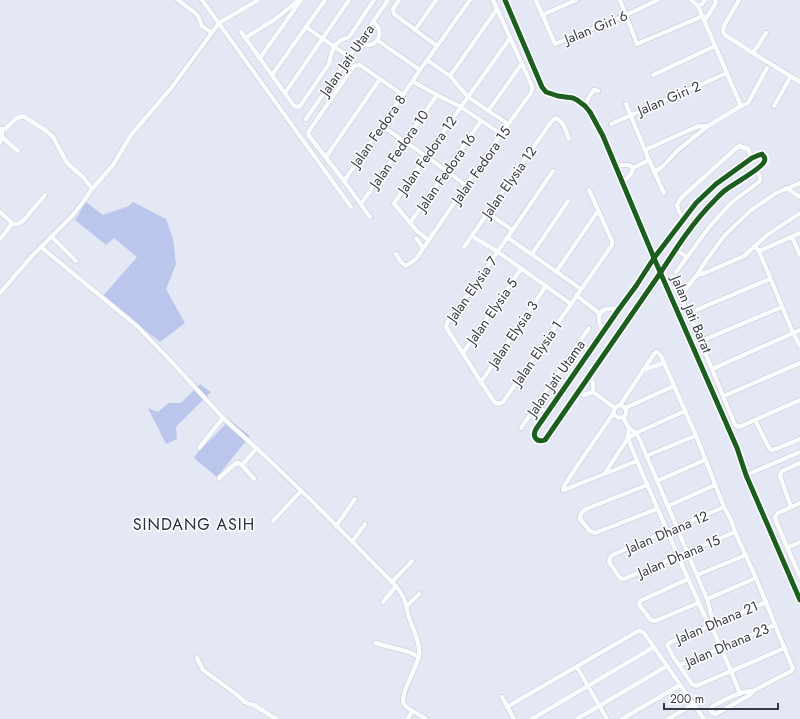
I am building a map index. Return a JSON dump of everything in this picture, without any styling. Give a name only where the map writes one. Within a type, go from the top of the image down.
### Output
[{"type":"street","points":[[178,0],[194,12],[198,16],[202,26],[212,33]]},
{"type":"street","points":[[202,0],[351,207]]},
{"type":"street","points":[[0,293],[40,247],[73,215],[92,189],[113,165],[131,135],[172,87],[219,23],[258,0]]},
{"type":"street","points":[[245,38],[274,20],[300,0]]},
{"type":"street","points":[[260,58],[300,0]]},
{"type":"street","points":[[272,75],[325,0]]},
{"type":"street","points":[[285,93],[349,0]]},
{"type":"street","points":[[241,32],[294,106],[297,107],[300,106],[329,64],[330,55],[334,46],[341,40],[348,37],[374,0]]},
{"type":"street","name":"Jalan Jati Utara","points":[[306,119],[388,0]]},
{"type":"street","points":[[399,0],[394,7],[393,12],[397,17],[437,46]]},
{"type":"street","points":[[415,30],[436,0]]},
{"type":"street","name":"Jalan Fedora 8","points":[[344,181],[412,81],[470,0]]},
{"type":"street","points":[[488,111],[521,65],[493,0]]},
{"type":"street","name":"Jalan Jati Barat","points":[[505,0],[542,87],[546,92],[558,96],[573,98],[585,106],[590,112],[602,136],[737,448],[746,475],[800,600]]},
{"type":"street","points":[[536,0],[542,15],[576,0]]},
{"type":"street","points":[[620,0],[638,44],[703,17],[707,17],[716,3],[715,0]]},
{"type":"street","name":"Jalan Giri 6","points":[[542,15],[555,44],[626,15],[658,0]]},
{"type":"street","points":[[691,0],[698,6],[741,106]]},
{"type":"street","points":[[698,6],[705,0]]},
{"type":"street","points":[[739,0],[724,26],[723,31],[725,35],[800,82]]},
{"type":"street","points":[[450,76],[497,9]]},
{"type":"street","points":[[359,42],[370,45],[374,44],[377,40],[380,32],[374,22]]},
{"type":"street","points":[[306,27],[349,57]]},
{"type":"street","points":[[753,53],[766,33]]},
{"type":"street","name":"Jalan Fedora 12","points":[[410,223],[394,204],[395,202],[510,38]]},
{"type":"street","points":[[377,40],[420,70]]},
{"type":"street","points":[[653,75],[716,46]]},
{"type":"street","points":[[427,60],[450,76],[468,97],[508,124]]},
{"type":"street","points":[[370,217],[310,137],[308,131],[354,66],[360,65],[403,95]]},
{"type":"street","name":"Jalan Fedora 15","points":[[396,254],[401,262],[406,266],[416,259],[501,134],[529,96],[532,86],[521,65]]},
{"type":"street","points":[[654,172],[662,167],[678,150],[708,126],[748,103],[767,68]]},
{"type":"street","name":"Jalan Giri 2","points":[[611,124],[727,73]]},
{"type":"street","points":[[774,106],[791,76]]},
{"type":"street","points":[[326,157],[380,79]]},
{"type":"street","points":[[412,81],[461,107],[501,134]]},
{"type":"street","points":[[585,106],[592,92],[594,90],[598,91]]},
{"type":"street","name":"Jalan Fedora 10","points":[[361,204],[437,95]]},
{"type":"street","points":[[626,104],[664,193]]},
{"type":"street","points":[[0,142],[2,137],[1,129],[7,128],[15,120],[23,116],[51,134],[67,162],[84,178],[92,189]]},
{"type":"street","name":"Jalan Elysia 12","points":[[464,248],[551,122],[556,118],[559,119],[569,139]]},
{"type":"street","name":"Jalan Fedora 16","points":[[410,223],[481,121]]},
{"type":"street","points":[[382,126],[467,186]]},
{"type":"street","points":[[645,150],[696,127],[708,126]]},
{"type":"street","points":[[2,137],[18,151]]},
{"type":"street","points":[[676,272],[710,226],[731,204],[759,183],[760,176],[756,170],[764,162],[764,156],[762,154],[752,158],[748,149],[739,146],[681,198],[677,205],[679,212],[685,218]]},
{"type":"street","name":"Jalan Jati Utama","points":[[752,158],[716,184],[696,204],[654,258],[533,433],[537,440],[545,440],[644,297],[675,249],[702,213],[726,190],[756,170]]},
{"type":"street","points":[[623,183],[631,174],[633,168],[649,160]]},
{"type":"street","points":[[615,165],[629,165],[633,168]]},
{"type":"street","name":"Jalan Elysia 7","points":[[463,353],[446,326],[447,323],[498,252],[553,171]]},
{"type":"street","points":[[800,183],[776,193],[750,211],[725,235],[684,291],[682,296],[682,300],[701,341],[735,424],[739,427],[800,400]]},
{"type":"street","points":[[786,188],[800,197]]},
{"type":"street","points":[[556,272],[598,211],[589,190]]},
{"type":"street","points":[[12,224],[18,224],[23,221],[45,196]]},
{"type":"street","points":[[532,254],[568,201]]},
{"type":"street","name":"Jalan Elysia 1","points":[[481,382],[495,403],[501,404],[612,245],[612,241],[598,211]]},
{"type":"street","points":[[0,212],[12,224]]},
{"type":"street","points":[[488,213],[512,230]]},
{"type":"street","points":[[697,275],[744,256],[767,235],[800,213]]},
{"type":"street","points":[[410,223],[428,240]]},
{"type":"street","points":[[0,239],[12,224]]},
{"type":"street","points":[[759,251],[800,233]]},
{"type":"street","points":[[51,236],[76,261]]},
{"type":"street","points":[[472,236],[498,252],[571,304]]},
{"type":"street","points":[[508,237],[581,289]]},
{"type":"street","points":[[792,237],[800,255]]},
{"type":"street","points":[[416,238],[423,248]]},
{"type":"street","points":[[755,246],[759,251],[793,333],[800,346]]},
{"type":"street","points":[[40,247],[137,326],[223,418],[257,448],[301,491],[401,592],[420,648],[419,657],[403,696],[403,703],[412,711],[426,719]]},
{"type":"street","points":[[675,249],[687,257]]},
{"type":"street","name":"Jalan Elysia 5","points":[[463,353],[521,269]]},
{"type":"street","points":[[689,313],[770,279]]},
{"type":"street","name":"Jalan Elysia 3","points":[[481,382],[546,286]]},
{"type":"street","points":[[576,295],[600,314]]},
{"type":"street","points":[[701,341],[782,307]]},
{"type":"street","points":[[600,314],[607,309],[619,309]]},
{"type":"street","points":[[600,314],[599,316],[603,332]]},
{"type":"street","points":[[521,428],[589,328]]},
{"type":"street","points":[[712,369],[800,330]]},
{"type":"street","points":[[579,344],[589,351]]},
{"type":"street","points":[[614,408],[620,405],[656,352],[658,353],[661,356],[674,386],[793,669],[716,714],[712,713],[710,709],[711,707],[740,694],[753,691]]},
{"type":"street","points":[[463,353],[481,382]]},
{"type":"street","points":[[643,370],[664,363]]},
{"type":"street","points":[[724,396],[800,363]]},
{"type":"street","points":[[589,377],[592,383],[593,392],[614,408]]},
{"type":"street","points":[[626,408],[674,386]]},
{"type":"street","points":[[578,393],[584,395],[593,392]]},
{"type":"street","points":[[536,405],[546,413]]},
{"type":"street","points":[[620,405],[626,408]]},
{"type":"street","points":[[614,408],[613,414],[571,475],[563,490],[636,461]]},
{"type":"street","points":[[623,418],[626,415],[626,408]]},
{"type":"street","points":[[605,474],[628,438],[636,433],[685,412]]},
{"type":"street","points":[[613,414],[619,418],[623,418],[629,428],[636,433],[707,599],[712,626]]},
{"type":"street","points":[[199,448],[223,418]]},
{"type":"street","points":[[755,420],[771,450],[776,450],[800,439]]},
{"type":"street","points":[[629,428],[628,438],[636,461],[698,603],[712,626],[740,694]]},
{"type":"street","points":[[646,456],[695,436]]},
{"type":"street","points":[[242,465],[257,448]]},
{"type":"street","points":[[746,475],[800,452]]},
{"type":"street","points":[[657,481],[705,460]]},
{"type":"street","points":[[219,478],[238,463],[242,465],[254,478]]},
{"type":"street","points":[[791,507],[780,473],[800,463]]},
{"type":"street","points":[[647,485],[586,509],[580,515],[580,519],[590,531],[595,533],[657,509]]},
{"type":"street","points":[[668,506],[715,485]]},
{"type":"street","points":[[273,521],[301,491]]},
{"type":"street","points":[[336,526],[355,499]]},
{"type":"street","points":[[800,503],[778,513],[775,517],[800,576]]},
{"type":"street","name":"Jalan Dhana 12","points":[[624,579],[620,578],[609,562],[612,555],[724,507]]},
{"type":"street","points":[[352,542],[365,524]]},
{"type":"street","name":"Jalan Dhana 15","points":[[624,579],[735,532]]},
{"type":"street","points":[[787,548],[800,542]]},
{"type":"street","points":[[697,575],[746,555]]},
{"type":"street","points":[[392,582],[412,561]]},
{"type":"street","points":[[707,599],[756,578]]},
{"type":"street","points":[[688,579],[640,601],[640,606],[651,620],[655,621],[698,603]]},
{"type":"street","points":[[383,602],[396,586]]},
{"type":"street","points":[[407,606],[419,594]]},
{"type":"street","name":"Jalan Dhana 21","points":[[680,665],[668,648],[667,645],[669,643],[766,602]]},
{"type":"street","name":"Jalan Dhana 23","points":[[680,665],[775,625]]},
{"type":"street","points":[[507,707],[638,631],[641,631],[644,633],[704,719]]},
{"type":"street","points":[[375,643],[409,652],[419,657]]},
{"type":"street","points":[[532,719],[654,647]]},
{"type":"street","points":[[680,665],[692,684],[696,686],[785,648]]},
{"type":"street","points":[[197,658],[204,670],[245,702],[254,705],[276,719]]},
{"type":"street","points":[[577,719],[667,666]]},
{"type":"street","points":[[577,667],[607,719]]},
{"type":"street","points":[[622,719],[680,686]]},
{"type":"street","points":[[502,697],[514,719]]},
{"type":"street","points":[[668,719],[694,704]]},
{"type":"street","points":[[408,719],[412,711]]},
{"type":"shaded area","points":[[86,202],[103,215],[129,206],[133,202],[166,219],[173,239],[176,264],[166,289],[185,323],[160,342],[103,296],[137,257],[114,238],[106,245],[75,220]]},
{"type":"shaded area","points":[[200,384],[211,392],[176,427],[177,439],[166,444],[148,408],[158,412],[169,403],[181,403]]},
{"type":"shaded area","points":[[230,420],[250,436],[217,477],[194,458],[198,452]]},
{"type":"cycle path","points":[[505,0],[542,87],[546,92],[558,96],[573,98],[585,106],[590,112],[603,136],[654,258],[737,448],[746,475],[800,600]]},
{"type":"cycle path","points":[[762,154],[765,160],[762,165],[723,192],[692,226],[545,440],[537,440],[534,434],[536,429],[654,258],[696,203],[716,184],[752,158],[762,154]]},
{"type":"district","name":"SINDANG ASIH","points":[[194,524]]}]
